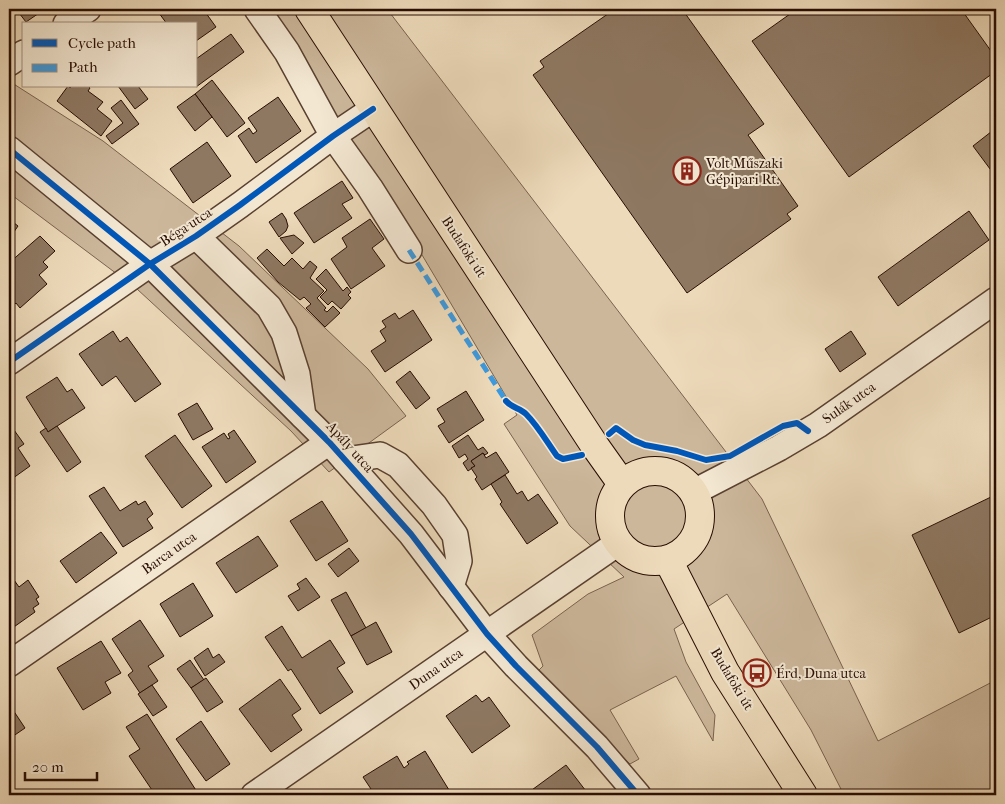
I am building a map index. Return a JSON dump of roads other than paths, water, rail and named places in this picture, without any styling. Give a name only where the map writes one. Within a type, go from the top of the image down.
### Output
[{"type":"main road","name":"Budafoki út","points":[[309,9],[595,446],[622,484]]},
{"type":"main road","points":[[660,470],[684,480],[694,492],[701,519],[698,531],[691,544],[680,554],[668,560],[655,562],[640,559],[629,553],[618,543],[611,528],[609,513],[612,497],[622,484],[633,476],[646,471],[660,470]]},
{"type":"main road","name":"Budafoki út","points":[[668,560],[726,672],[803,795]]},
{"type":"street","points":[[69,22],[88,9]]},
{"type":"street","points":[[257,9],[287,52],[333,136],[370,188],[409,250]]},
{"type":"street","points":[[9,63],[22,54]]},
{"type":"street","name":"Béga utca","points":[[9,362],[150,264],[196,236],[373,108]]},
{"type":"street","name":"Apály utca","points":[[9,149],[150,264],[303,416],[411,534],[487,634],[516,666],[597,747],[638,795]]},
{"type":"street","points":[[196,236],[269,307],[284,333],[297,374],[303,416]]},
{"type":"street","name":"Sulák utca","points":[[694,492],[779,448],[818,425],[996,300]]},
{"type":"street","name":"Apály utca","points":[[337,451],[380,455],[386,458],[398,465],[434,505],[454,535],[459,561],[451,587]]},
{"type":"street","name":"Barca utca","points":[[9,664],[337,451]]},
{"type":"street","name":"Duna utca","points":[[254,795],[618,543]]},
{"type":"place","name":"Volt Műszaki Gépipari Rt.","points":[[687,171]]},
{"type":"place","name":"Érd, Duna utca","points":[[757,673]]}]
